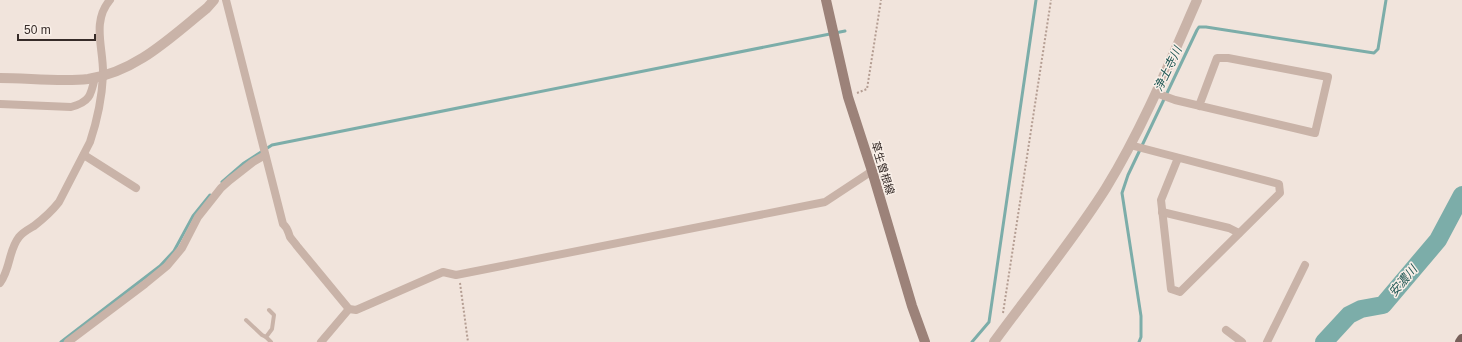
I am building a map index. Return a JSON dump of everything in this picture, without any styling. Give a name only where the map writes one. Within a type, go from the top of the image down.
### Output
[{"type":"main road","name":"草生曽根線","points":[[826,0],[848,97],[872,171],[912,306],[925,342]]},
{"type":"street","points":[[0,283],[7,273],[13,248],[16,242],[59,202],[84,155],[93,132],[99,76],[100,24],[103,11],[110,0]]},
{"type":"street","points":[[0,78],[75,80],[99,76],[128,67],[144,58],[207,8],[214,0]]},
{"type":"street","points":[[226,0],[283,224],[286,226],[296,246],[349,309],[356,310],[443,272],[456,274],[825,202],[872,171]]},
{"type":"street","points":[[994,342],[1080,227],[1106,187],[1130,145],[1156,93],[1197,0]]},
{"type":"street","points":[[1156,93],[1175,100],[1199,106],[1315,133],[1328,77],[1228,58],[1217,58],[1199,106]]},
{"type":"street","points":[[0,104],[71,107],[86,101],[90,96],[99,76]]},
{"type":"street","points":[[1130,145],[1279,184],[1280,193],[1180,292],[1171,289],[1162,212],[1162,200],[1178,158]]},
{"type":"street","points":[[84,155],[136,188]]},
{"type":"street","points":[[68,342],[167,266],[182,248],[192,224],[221,188],[247,167],[265,155]]},
{"type":"street","points":[[1162,212],[1229,228],[1239,233]]},
{"type":"street","points":[[1267,342],[1306,265]]},
{"type":"street","points":[[321,342],[349,309]]},
{"type":"street","points":[[1226,330],[1242,342]]},
{"type":"lane","points":[[266,337],[272,329],[274,322],[274,316],[269,310]]},
{"type":"lane","points":[[246,320],[271,342]]},
{"type":"path","points":[[867,89],[881,0]]},
{"type":"path","points":[[1008,323],[1003,315],[1051,0]]},
{"type":"path","points":[[456,274],[460,282],[468,342]]},
{"type":"waterway","points":[[972,342],[989,322],[1036,0]]},
{"type":"waterway","name":"浄土寺川","points":[[1139,342],[1141,337],[1141,316],[1122,193],[1128,175],[1199,27],[1374,53],[1378,49],[1386,0]]},
{"type":"waterway","points":[[222,182],[244,163],[272,145],[845,31]]},
{"type":"waterway","points":[[61,342],[160,266],[174,251],[193,216],[210,195]]},
{"type":"waterway","name":"安濃川","points":[[1324,342],[1349,315],[1361,309],[1383,305],[1438,240],[1462,195]]}]
